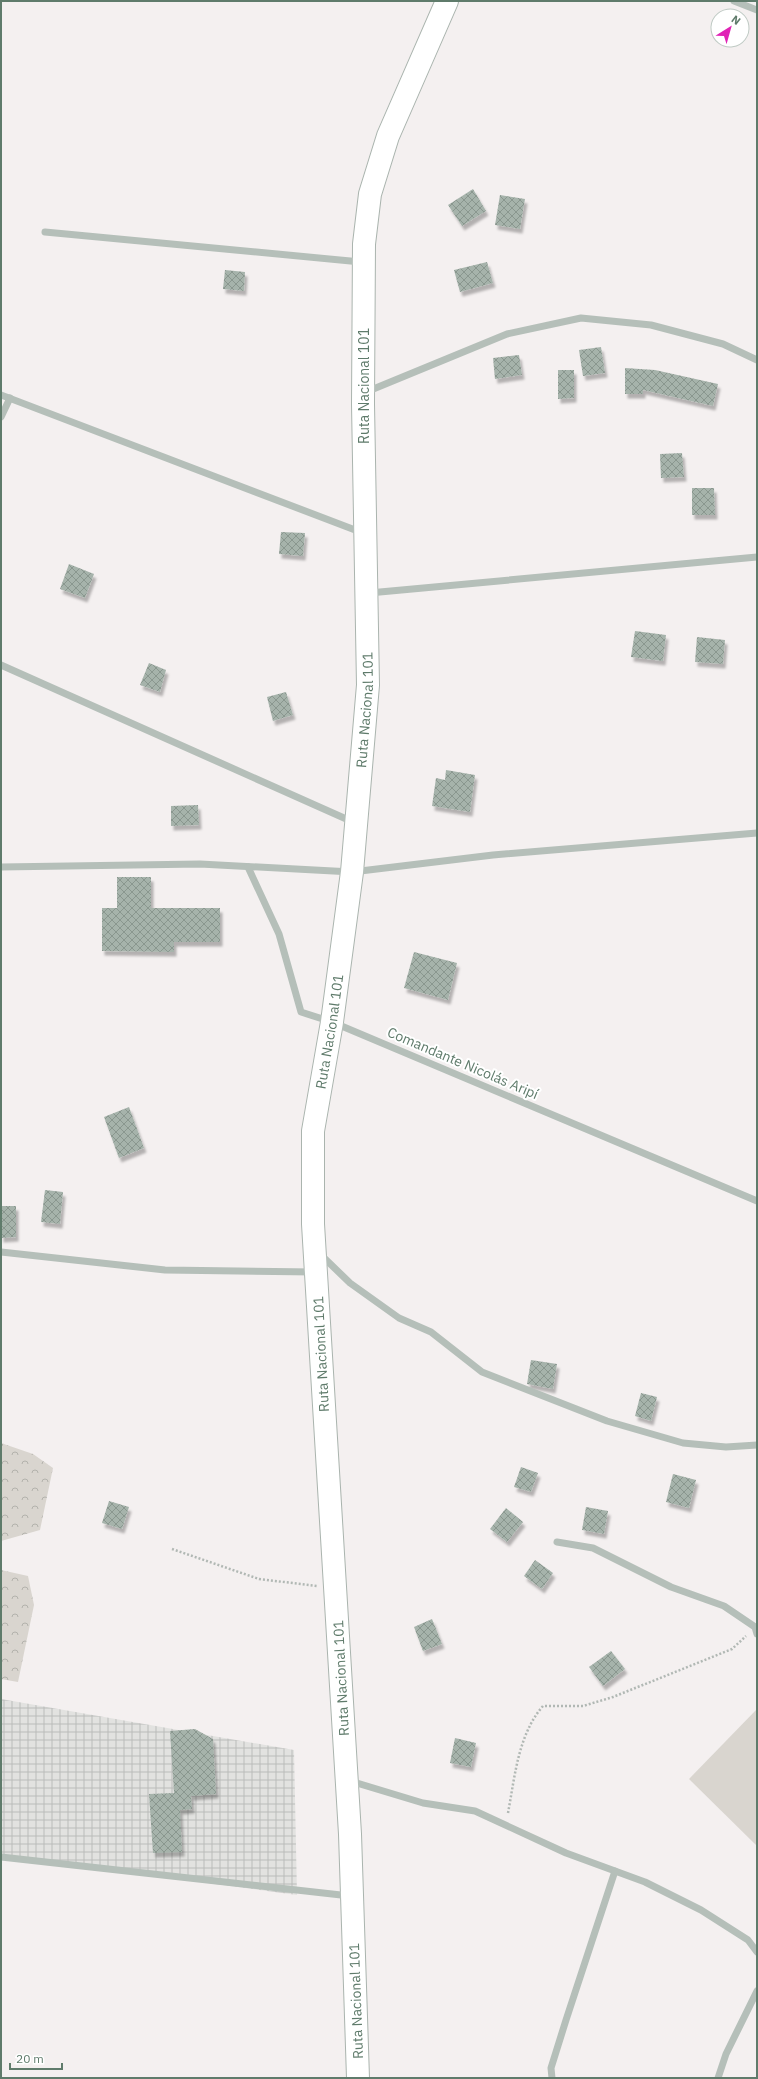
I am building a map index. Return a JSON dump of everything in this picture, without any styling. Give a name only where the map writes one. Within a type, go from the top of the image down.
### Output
[{"type":"main road","name":"Ruta Nacional 101","points":[[358,2078],[352,1896],[346,1780],[316,1272],[313,1131],[332,1022],[352,872],[368,685],[365,534],[364,244],[370,194],[388,136],[447,1]]},
{"type":"street","points":[[734,1],[757,10]]},
{"type":"street","points":[[45,232],[363,262]]},
{"type":"street","points":[[364,393],[506,334],[581,318],[650,325],[723,344],[757,360]]},
{"type":"street","points":[[1,395],[365,534]]},
{"type":"street","points":[[1,417],[10,398]]},
{"type":"street","points":[[366,594],[757,557]]},
{"type":"street","points":[[1,666],[357,823]]},
{"type":"street","points":[[1,868],[200,864],[352,872],[493,855],[757,833]]},
{"type":"street","name":"Comandante Nicolás Aripí","points":[[248,866],[279,934],[301,1012],[332,1022],[757,1202]]},
{"type":"street","points":[[315,1249],[350,1283],[400,1318],[431,1332],[482,1372],[607,1421],[683,1443],[726,1447],[757,1445]]},
{"type":"street","points":[[1,1252],[165,1270],[316,1272]]},
{"type":"street","points":[[557,1542],[593,1548],[671,1587],[724,1606],[756,1630]]},
{"type":"street","points":[[346,1780],[423,1804],[475,1811],[566,1853],[645,1882],[701,1910],[748,1940],[757,1952]]},
{"type":"street","points":[[1,1857],[352,1896]]},
{"type":"street","points":[[552,2078],[551,2068],[561,2033],[615,1871]]},
{"type":"street","points":[[718,2078],[726,2054],[757,1991]]},
{"type":"path","points":[[172,1549],[259,1579],[335,1589]]},
{"type":"path","points":[[506,1825],[519,1752],[532,1719],[543,1706],[583,1706],[614,1698],[732,1649],[756,1630]]},
{"type":"shaded area","points":[[1,1699],[294,1750],[297,1895],[1,1855]]},
{"type":"green space","points":[[1,1443],[33,1454],[53,1468],[40,1530],[1,1541]]},
{"type":"green space","points":[[1,1570],[28,1576],[34,1605],[18,1682],[1,1679]]},
{"type":"green space","points":[[757,1709],[757,1846],[689,1779]]},
{"type":"building","points":[[473,189],[486,211],[462,226],[448,205]]},
{"type":"building","points":[[500,195],[525,199],[520,229],[495,225]]},
{"type":"building","points":[[487,262],[493,283],[460,292],[454,270]]},
{"type":"building","points":[[225,270],[245,272],[244,291],[223,289]]},
{"type":"building","points":[[601,347],[605,373],[583,376],[579,350]]},
{"type":"building","points":[[519,355],[522,375],[495,379],[493,358]]},
{"type":"building","points":[[625,368],[655,370],[718,384],[713,406],[643,390],[643,394],[625,394]]},
{"type":"building","points":[[558,370],[574,370],[574,398],[558,399]]},
{"type":"building","points":[[682,453],[684,477],[661,478],[660,454]]},
{"type":"building","points":[[692,488],[714,488],[715,515],[692,515]]},
{"type":"building","points":[[281,532],[305,533],[303,556],[279,554]]},
{"type":"building","points":[[69,564],[94,574],[85,598],[60,589]]},
{"type":"building","points":[[635,631],[666,635],[663,661],[631,657]]},
{"type":"building","points":[[697,637],[725,640],[723,664],[695,662]]},
{"type":"building","points":[[149,663],[166,670],[160,692],[140,685]]},
{"type":"building","points":[[286,692],[293,715],[273,721],[267,697]]},
{"type":"building","points":[[446,770],[475,775],[470,812],[432,806],[436,778],[445,780]]},
{"type":"building","points":[[198,805],[199,825],[171,826],[171,806]]},
{"type":"building","points":[[117,877],[151,877],[151,908],[220,908],[220,942],[174,942],[174,952],[102,951],[102,908],[117,908]]},
{"type":"building","points":[[414,952],[457,963],[448,1000],[404,988]]},
{"type":"building","points":[[129,1107],[144,1148],[119,1158],[104,1117]]},
{"type":"building","points":[[45,1190],[63,1192],[60,1224],[41,1222]]},
{"type":"building","points":[[1,1206],[16,1206],[16,1237],[1,1238]]},
{"type":"building","points":[[531,1360],[557,1364],[553,1389],[527,1384]]},
{"type":"building","points":[[641,1393],[657,1397],[651,1421],[635,1416]]},
{"type":"building","points":[[521,1467],[538,1473],[531,1492],[514,1487]]},
{"type":"building","points":[[673,1474],[696,1480],[689,1508],[666,1502]]},
{"type":"building","points":[[109,1501],[129,1507],[122,1529],[102,1523]]},
{"type":"building","points":[[586,1507],[608,1511],[604,1534],[582,1530]]},
{"type":"building","points":[[506,1508],[523,1522],[507,1542],[490,1529]]},
{"type":"building","points":[[535,1560],[553,1573],[542,1589],[524,1576]]},
{"type":"building","points":[[432,1619],[442,1644],[423,1651],[414,1627]]},
{"type":"building","points":[[611,1651],[625,1669],[603,1686],[589,1667]]},
{"type":"building","points":[[195,1729],[213,1739],[216,1794],[191,1796],[192,1809],[180,1810],[182,1852],[153,1853],[149,1794],[174,1793],[170,1731]]},
{"type":"building","points":[[455,1738],[476,1743],[471,1767],[450,1763]]}]
